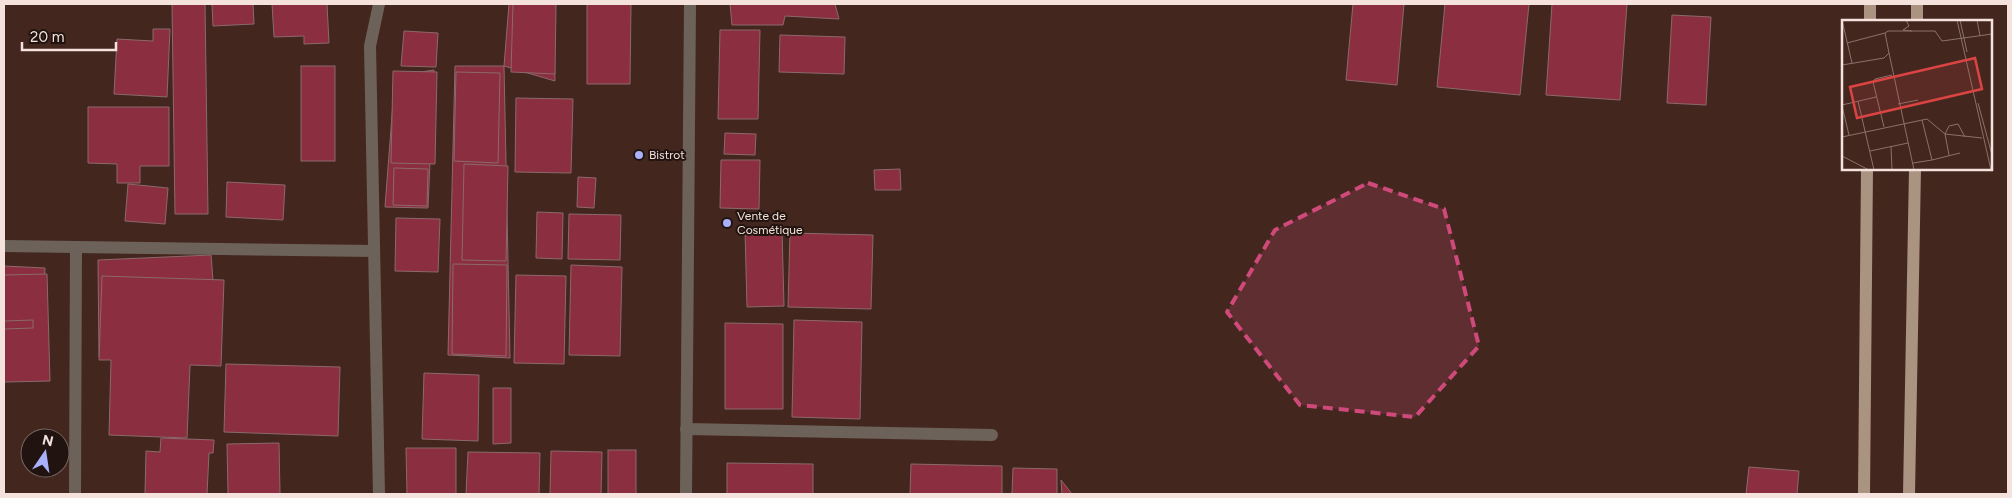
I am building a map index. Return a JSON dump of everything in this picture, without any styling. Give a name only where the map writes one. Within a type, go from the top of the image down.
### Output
[{"type":"main road","points":[[1870,4],[1870,20]]},
{"type":"main road","points":[[1917,4],[1917,20]]},
{"type":"main road","points":[[1864,494],[1867,170]]},
{"type":"main road","points":[[1909,494],[1915,170]]},
{"type":"street","points":[[379,4],[370,46],[379,494]]},
{"type":"street","points":[[686,494],[690,4]]},
{"type":"street","points":[[4,246],[374,251]]},
{"type":"street","points":[[75,494],[76,247]]},
{"type":"street","points":[[686,428],[992,435]]},
{"type":"highlighted area","points":[[1368,183],[1444,209],[1479,346],[1415,417],[1300,405],[1227,312],[1275,230]]},
{"type":"building","points":[[172,4],[205,4],[208,214],[175,214]]},
{"type":"building","points":[[212,4],[253,4],[254,24],[213,26]]},
{"type":"building","points":[[272,4],[327,4],[329,43],[304,44],[304,36],[274,37]]},
{"type":"building","points":[[509,4],[553,4],[555,81],[504,66]]},
{"type":"building","points":[[513,4],[556,4],[555,74],[511,72]]},
{"type":"building","points":[[587,4],[631,4],[630,84],[587,84]]},
{"type":"building","points":[[730,4],[835,4],[839,19],[785,16],[783,25],[732,25]]},
{"type":"building","points":[[1353,4],[1404,4],[1397,85],[1346,80]]},
{"type":"building","points":[[1445,4],[1529,4],[1520,95],[1437,87]]},
{"type":"building","points":[[1552,4],[1627,4],[1620,100],[1546,95]]},
{"type":"building","points":[[1672,15],[1711,17],[1706,105],[1667,103]]},
{"type":"building","points":[[153,29],[170,29],[167,97],[114,94],[117,39],[153,41]]},
{"type":"building","points":[[720,30],[760,30],[758,119],[718,119]]},
{"type":"building","points":[[404,31],[438,33],[436,67],[401,66]]},
{"type":"building","points":[[780,35],[845,37],[844,74],[779,72]]},
{"type":"building","points":[[301,66],[335,66],[335,161],[301,161]]},
{"type":"building","points":[[455,66],[504,66],[510,358],[448,355]]},
{"type":"building","points":[[434,70],[428,208],[385,207],[395,76]]},
{"type":"building","points":[[393,71],[437,72],[435,164],[391,163]]},
{"type":"building","points":[[456,72],[500,73],[498,163],[454,161]]},
{"type":"building","points":[[516,98],[573,99],[571,173],[515,172]]},
{"type":"building","points":[[88,107],[169,107],[169,166],[140,166],[140,183],[117,183],[117,164],[88,163]]},
{"type":"building","points":[[725,133],[756,134],[755,155],[724,154]]},
{"type":"building","points":[[721,160],[760,160],[759,209],[720,208]]},
{"type":"building","points":[[464,164],[508,166],[506,261],[462,260]]},
{"type":"building","points":[[394,168],[428,169],[427,206],[393,205]]},
{"type":"building","points":[[900,169],[901,190],[875,190],[874,170]]},
{"type":"building","points":[[578,177],[596,178],[594,208],[577,207]]},
{"type":"building","points":[[227,182],[285,185],[283,220],[226,217]]},
{"type":"building","points":[[128,184],[168,188],[165,224],[125,221]]},
{"type":"building","points":[[537,212],[563,213],[562,259],[536,258]]},
{"type":"building","points":[[569,214],[621,215],[620,260],[568,259]]},
{"type":"building","points":[[396,218],[440,219],[438,272],[395,271]]},
{"type":"building","points":[[782,229],[784,306],[747,307],[745,230]]},
{"type":"building","points":[[790,233],[873,235],[871,309],[788,307]]},
{"type":"building","points":[[211,255],[219,356],[99,357],[98,260]]},
{"type":"building","points":[[453,264],[507,265],[506,356],[452,354]]},
{"type":"building","points":[[571,265],[622,267],[620,356],[569,355]]},
{"type":"building","points":[[4,266],[45,268],[41,372],[4,371]]},
{"type":"building","points":[[47,274],[50,381],[4,382],[4,329],[33,328],[33,320],[4,321],[4,275]]},
{"type":"building","points":[[516,275],[566,276],[564,364],[514,363]]},
{"type":"building","points":[[102,276],[224,280],[221,366],[190,365],[187,438],[109,435],[111,360],[99,360]]},
{"type":"building","points":[[794,320],[862,322],[860,419],[792,417]]},
{"type":"building","points":[[725,323],[783,324],[783,409],[725,409]]},
{"type":"building","points":[[226,364],[340,367],[338,436],[224,432]]},
{"type":"building","points":[[424,373],[479,375],[478,441],[422,439]]},
{"type":"building","points":[[493,388],[511,388],[511,443],[493,444]]},
{"type":"building","points":[[161,438],[214,440],[213,453],[209,453],[207,494],[145,494],[146,451],[160,452]]},
{"type":"building","points":[[279,443],[280,494],[228,494],[227,444]]},
{"type":"building","points":[[406,448],[456,448],[456,494],[407,494]]},
{"type":"building","points":[[608,450],[636,450],[636,494],[608,494]]},
{"type":"building","points":[[551,451],[602,452],[601,494],[550,494]]},
{"type":"building","points":[[468,452],[540,453],[539,494],[466,494]]},
{"type":"building","points":[[727,463],[813,464],[813,494],[727,494]]},
{"type":"building","points":[[911,464],[1002,466],[1002,494],[910,494]]},
{"type":"building","points":[[1749,467],[1799,471],[1797,494],[1746,494]]},
{"type":"building","points":[[1013,468],[1057,469],[1057,494],[1012,494]]},
{"type":"building","points":[[1061,480],[1072,494],[1062,494]]},
{"type":"place","name":"Bistrot","points":[[639,155]]},
{"type":"place","name":"Vente de Cosmétique","points":[[727,223]]}]
